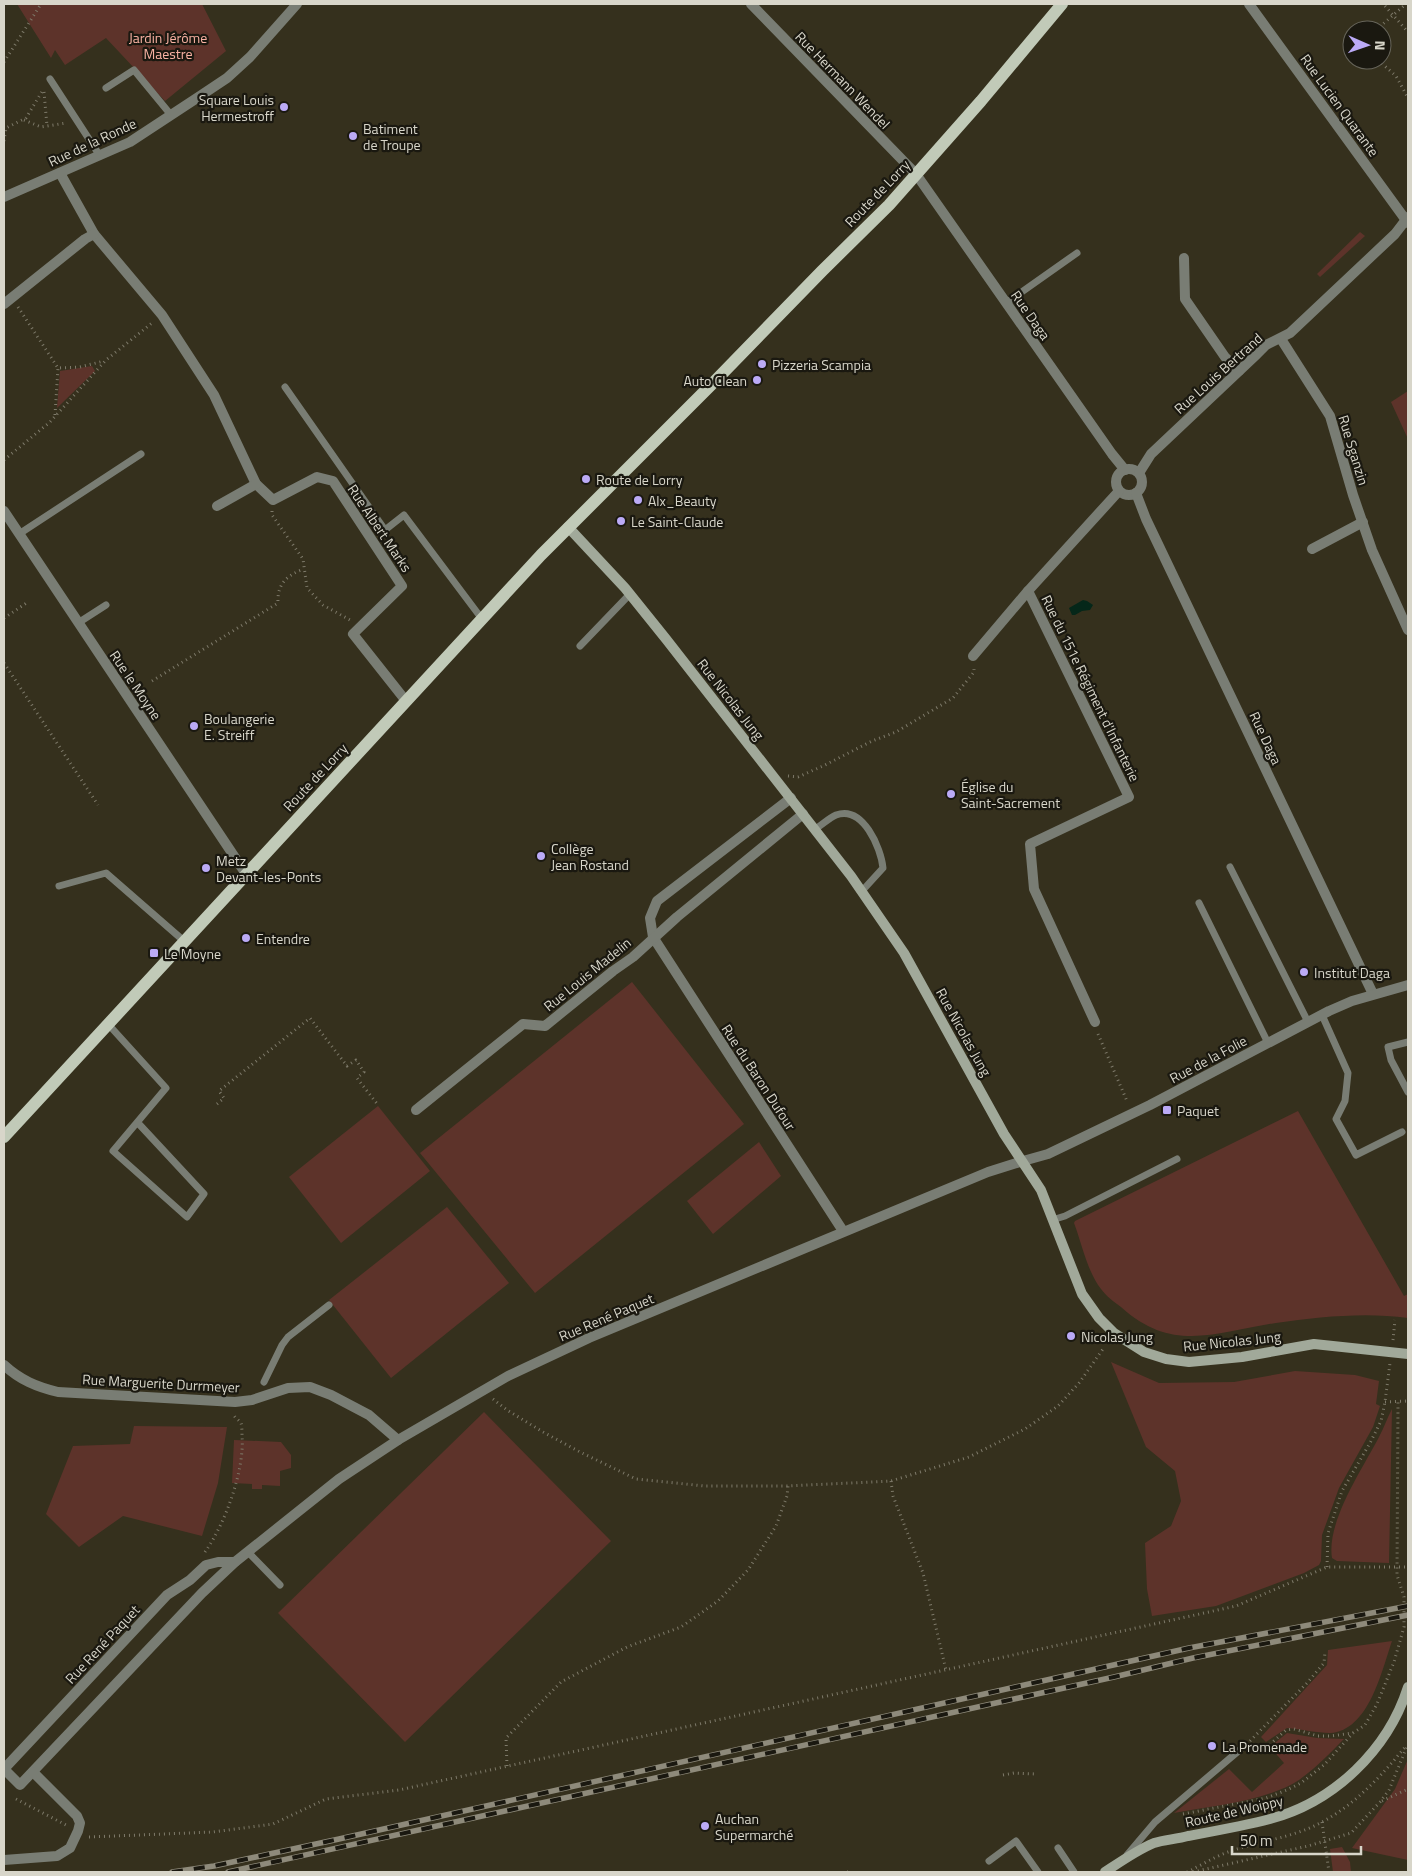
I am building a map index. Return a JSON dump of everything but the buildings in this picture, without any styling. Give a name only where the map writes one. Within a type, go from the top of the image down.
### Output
[{"type":"main road","name":"Route de Lorry","points":[[4,1137],[568,527],[889,205],[981,102],[1062,4]]},
{"type":"main road","name":"Rue Nicolas Jung","points":[[568,527],[630,594],[804,814],[862,891],[904,953],[1004,1134],[1040,1190],[1082,1294],[1093,1310],[1114,1333],[1144,1352],[1166,1359],[1190,1362],[1242,1357],[1314,1344],[1408,1354]]},
{"type":"main road","name":"Route de Woippy","points":[[1105,1872],[1124,1859],[1154,1843],[1271,1819],[1296,1810],[1328,1793],[1378,1746],[1396,1718],[1408,1687]]},
{"type":"street","name":"Rue de la Ronde","points":[[4,197],[130,142],[171,115],[227,78],[250,57],[297,4]]},
{"type":"street","name":"Rue Hermann Wendel","points":[[751,4],[916,174]]},
{"type":"street","name":"Rue Lucien Quarante","points":[[1249,4],[1408,220]]},
{"type":"street","points":[[60,173],[94,234],[162,315],[214,395],[256,484],[273,500]]},
{"type":"street","name":"Rue Daga","points":[[916,174],[1125,470]]},
{"type":"street","name":"Rue Louis Bertrand","points":[[1139,473],[1151,454],[1239,371],[1266,346],[1290,333],[1408,220]]},
{"type":"street","points":[[8,301],[85,239],[94,234]]},
{"type":"street","points":[[1184,258],[1185,299],[1225,357],[1239,371]]},
{"type":"street","name":"Rue Sganzin","points":[[1281,339],[1330,416],[1372,550],[1408,630]]},
{"type":"street","points":[[1132,469],[1139,473],[1142,484],[1136,493],[1129,495],[1120,491],[1116,479],[1121,472],[1132,469]]},
{"type":"street","name":"Rue Albert Marks","points":[[273,500],[317,477],[333,481],[402,586],[361,626]]},
{"type":"street","points":[[217,506],[256,484]]},
{"type":"street","points":[[973,656],[1028,591],[1120,491]]},
{"type":"street","name":"Rue Daga","points":[[1136,493],[1146,519],[1373,994]]},
{"type":"street","name":"Rue le Moyne","points":[[4,510],[246,874]]},
{"type":"street","points":[[1312,549],[1363,522]]},
{"type":"street","name":"Rue du 151e Régiment d'Infanterie","points":[[1028,591],[1129,796],[1030,844],[1034,889],[1095,1022]]},
{"type":"street","points":[[361,626],[353,634],[406,701]]},
{"type":"street","points":[[653,937],[650,918],[657,901],[791,798]]},
{"type":"street","name":"Rue Louis Madelin","points":[[416,1110],[523,1024],[545,1026],[612,971],[633,957],[653,937],[804,814]]},
{"type":"street","name":"Rue du Baron Dufour","points":[[653,937],[842,1231]]},
{"type":"street","name":"Rue de la Folie","points":[[1023,1162],[1048,1154],[1132,1114],[1352,1001],[1408,985]]},
{"type":"street","name":"Rue René Paquet","points":[[235,1562],[218,1562],[206,1565],[190,1580],[167,1595],[4,1769],[20,1785],[202,1593],[235,1562],[339,1479],[398,1440],[508,1376],[590,1338],[818,1244],[842,1231],[988,1172],[1023,1162]]},
{"type":"street","name":"Rue Marguerite Durrmeyer","points":[[4,1365],[20,1378],[38,1387],[58,1392],[235,1402],[252,1400],[288,1388],[310,1388],[331,1394],[357,1408],[385,1427],[398,1440]]},
{"type":"street","points":[[4,1860],[57,1856],[70,1848],[77,1830],[78,1816],[33,1772]]},
{"type":"lane","points":[[106,88],[134,70],[171,115]]},
{"type":"lane","points":[[50,80],[100,156]]},
{"type":"lane","points":[[1006,303],[1077,253]]},
{"type":"lane","points":[[285,387],[385,530],[404,515],[482,620]]},
{"type":"lane","points":[[19,534],[141,454]]},
{"type":"lane","points":[[580,646],[630,594]]},
{"type":"lane","points":[[78,623],[106,604]]},
{"type":"lane","points":[[815,829],[835,816],[845,814],[857,818],[866,825],[882,854],[883,868],[862,891]]},
{"type":"lane","points":[[1230,866],[1308,1022]]},
{"type":"lane","points":[[59,886],[106,873],[184,941]]},
{"type":"lane","points":[[1199,904],[1268,1043]]},
{"type":"lane","points":[[1322,1015],[1348,1073],[1345,1101],[1336,1119],[1356,1155],[1402,1132]]},
{"type":"lane","points":[[108,1024],[166,1088],[113,1151],[187,1217],[204,1194],[138,1123]]},
{"type":"lane","points":[[1408,1042],[1388,1046],[1391,1060],[1408,1092]]},
{"type":"lane","points":[[1052,1220],[1065,1216],[1177,1159]]},
{"type":"lane","points":[[264,1382],[282,1345],[288,1337],[329,1305]]},
{"type":"lane","points":[[248,1552],[280,1585]]},
{"type":"lane","points":[[1124,1859],[1159,1818],[1242,1748]]},
{"type":"lane","points":[[989,1861],[1016,1841],[1038,1872]]},
{"type":"lane","points":[[1058,1848],[1074,1872]]},
{"type":"path","points":[[4,62],[41,4]]},
{"type":"path","points":[[1387,20],[1406,4]]},
{"type":"path","points":[[1385,6],[1408,32]]},
{"type":"path","points":[[1389,70],[1396,76],[1408,98]]},
{"type":"path","points":[[4,142],[4,131],[6,128],[26,118],[50,80]]},
{"type":"path","points":[[44,89],[47,126]]},
{"type":"path","points":[[23,120],[41,126],[61,125],[77,120]]},
{"type":"path","points":[[8,301],[58,368],[55,416]]},
{"type":"path","points":[[4,460],[55,416],[106,360],[162,315]]},
{"type":"path","points":[[58,368],[68,369],[106,360]]},
{"type":"path","points":[[273,500],[272,515],[302,559],[307,588],[324,605],[361,626]]},
{"type":"path","points":[[152,681],[278,603],[277,591],[291,574],[304,569]]},
{"type":"path","points":[[4,618],[28,602]]},
{"type":"path","points":[[772,774],[798,776],[823,766],[872,741],[896,732],[953,698],[974,672],[973,656]]},
{"type":"path","points":[[4,663],[98,805]]},
{"type":"path","points":[[217,1104],[224,1098],[219,1091],[310,1018],[347,1066],[356,1060],[364,1072],[357,1078],[378,1104]]},
{"type":"path","points":[[1095,1022],[1094,1026],[1132,1114]]},
{"type":"path","points":[[484,1390],[496,1402],[543,1432],[636,1479],[705,1486],[788,1486],[891,1482],[969,1457],[1025,1429],[1058,1406],[1080,1383],[1104,1350]]},
{"type":"path","points":[[1327,1567],[1328,1533],[1342,1492],[1370,1443],[1381,1420],[1386,1402],[1408,1401]]},
{"type":"path","points":[[203,1554],[212,1542],[223,1519],[240,1468],[243,1448],[241,1423],[234,1417],[235,1402]]},
{"type":"path","points":[[1159,1818],[1266,1798],[1287,1790],[1301,1783],[1324,1765],[1353,1733],[1365,1725],[1377,1704],[1394,1662],[1404,1627],[1404,1597],[1397,1575],[1398,1402]]},
{"type":"path","points":[[891,1482],[893,1496],[923,1573],[946,1670]]},
{"type":"path","points":[[508,1766],[506,1738],[562,1682],[628,1647],[681,1627],[718,1600],[748,1570],[776,1526],[787,1496],[788,1486]]},
{"type":"path","points":[[11,1796],[77,1830],[213,1832],[273,1824],[326,1800],[399,1790],[1236,1606],[1327,1567],[1408,1567]]},
{"type":"path","points":[[1242,1748],[1307,1683],[1324,1663],[1325,1652]]},
{"type":"path","points":[[1266,1748],[1286,1730],[1294,1729],[1318,1736],[1353,1733]]},
{"type":"path","points":[[1193,1872],[1325,1841],[1351,1833],[1389,1790],[1408,1744]]},
{"type":"path","points":[[1003,1775],[1014,1773],[1036,1774]]},
{"type":"path","points":[[1380,1802],[1408,1789]]},
{"type":"path","points":[[1322,1822],[1329,1872]]},
{"type":"green space","name":"Jardin Jérôme Maestre","points":[[17,4],[202,4],[226,51],[165,101],[106,38],[65,65],[55,50],[51,58]]},
{"type":"green space","points":[[1360,232],[1365,236],[1320,277],[1317,274]]},
{"type":"green space","points":[[92,366],[95,371],[57,408],[60,371]]},
{"type":"green space","points":[[1408,391],[1408,439],[1391,402]]},
{"type":"green space","points":[[632,982],[744,1124],[535,1293],[420,1153]]},
{"type":"green space","points":[[378,1106],[430,1171],[341,1243],[289,1177]]},
{"type":"green space","points":[[1298,1111],[1404,1296],[1408,1294],[1408,1318],[1375,1315],[1325,1317],[1214,1334],[1196,1336],[1177,1335],[1159,1331],[1140,1322],[1105,1294],[1088,1266],[1074,1223],[1075,1221]]},
{"type":"green space","points":[[759,1142],[781,1176],[713,1234],[687,1201]]},
{"type":"green space","points":[[447,1207],[509,1283],[391,1378],[329,1300]]},
{"type":"green space","points":[[1111,1362],[1159,1383],[1234,1382],[1295,1371],[1355,1375],[1379,1381],[1376,1404],[1380,1406],[1373,1427],[1339,1488],[1322,1535],[1321,1561],[1319,1565],[1304,1573],[1216,1606],[1152,1616],[1147,1589],[1145,1543],[1171,1526],[1181,1501],[1175,1471],[1146,1447]]},
{"type":"green space","points":[[1392,1409],[1389,1563],[1337,1561],[1332,1558],[1332,1544],[1340,1512]]},
{"type":"green space","points":[[484,1412],[611,1541],[405,1742],[278,1613]]},
{"type":"green space","points":[[134,1426],[227,1427],[218,1483],[202,1536],[123,1516],[79,1547],[46,1514],[73,1446],[130,1444]]},
{"type":"green space","points":[[234,1440],[281,1442],[291,1455],[291,1468],[280,1471],[280,1486],[262,1485],[262,1489],[252,1489],[252,1484],[232,1483]]},
{"type":"green space","points":[[1392,1641],[1372,1697],[1355,1722],[1343,1730],[1330,1733],[1287,1728],[1266,1742],[1261,1737],[1327,1665],[1328,1650]]},
{"type":"green space","points":[[1287,1733],[1317,1738],[1344,1739],[1299,1780],[1286,1787],[1239,1802],[1174,1813],[1229,1769],[1252,1792],[1284,1763],[1270,1747]]},
{"type":"green space","points":[[1408,1759],[1408,1860],[1352,1848],[1395,1789]]},
{"type":"green space","points":[[1342,1847],[1350,1862],[1351,1872],[1333,1872],[1330,1849]]},
{"type":"shaded area","points":[[1083,600],[1093,605],[1090,610],[1072,615],[1069,608]]},
{"type":"railway","points":[[172,1872],[214,1866],[339,1839],[1189,1648],[1408,1606]]},
{"type":"railway","points":[[228,1872],[1193,1658],[1408,1615]]},
{"type":"place","name":"Square Louis Hermestroff","points":[[284,107]]},
{"type":"place","name":"Batiment de Troupe","points":[[353,136]]},
{"type":"place","name":"Pizzeria Scampia","points":[[762,364]]},
{"type":"place","name":"Auto Clean","points":[[757,380]]},
{"type":"place","name":"Route de Lorry","points":[[586,479]]},
{"type":"place","name":"Alx_Beauty","points":[[638,500]]},
{"type":"place","name":"Le Saint-Claude","points":[[621,521]]},
{"type":"place","name":"Boulangerie E. Streiff","points":[[194,726]]},
{"type":"place","name":"Église du Saint-Sacrement","points":[[951,794]]},
{"type":"place","name":"Collège Jean Rostand","points":[[541,856]]},
{"type":"place","name":"Metz Devant-les-Ponts","points":[[206,868]]},
{"type":"place","name":"Entendre","points":[[246,938]]},
{"type":"place","name":"Le Moyne","points":[[154,953]]},
{"type":"place","name":"Institut Daga","points":[[1304,972]]},
{"type":"place","name":"Paquet","points":[[1167,1110]]},
{"type":"place","name":"Nicolas Jung","points":[[1071,1336]]},
{"type":"place","name":"La Promenade","points":[[1212,1746]]},
{"type":"place","name":"Auchan Supermarché","points":[[705,1826]]}]
